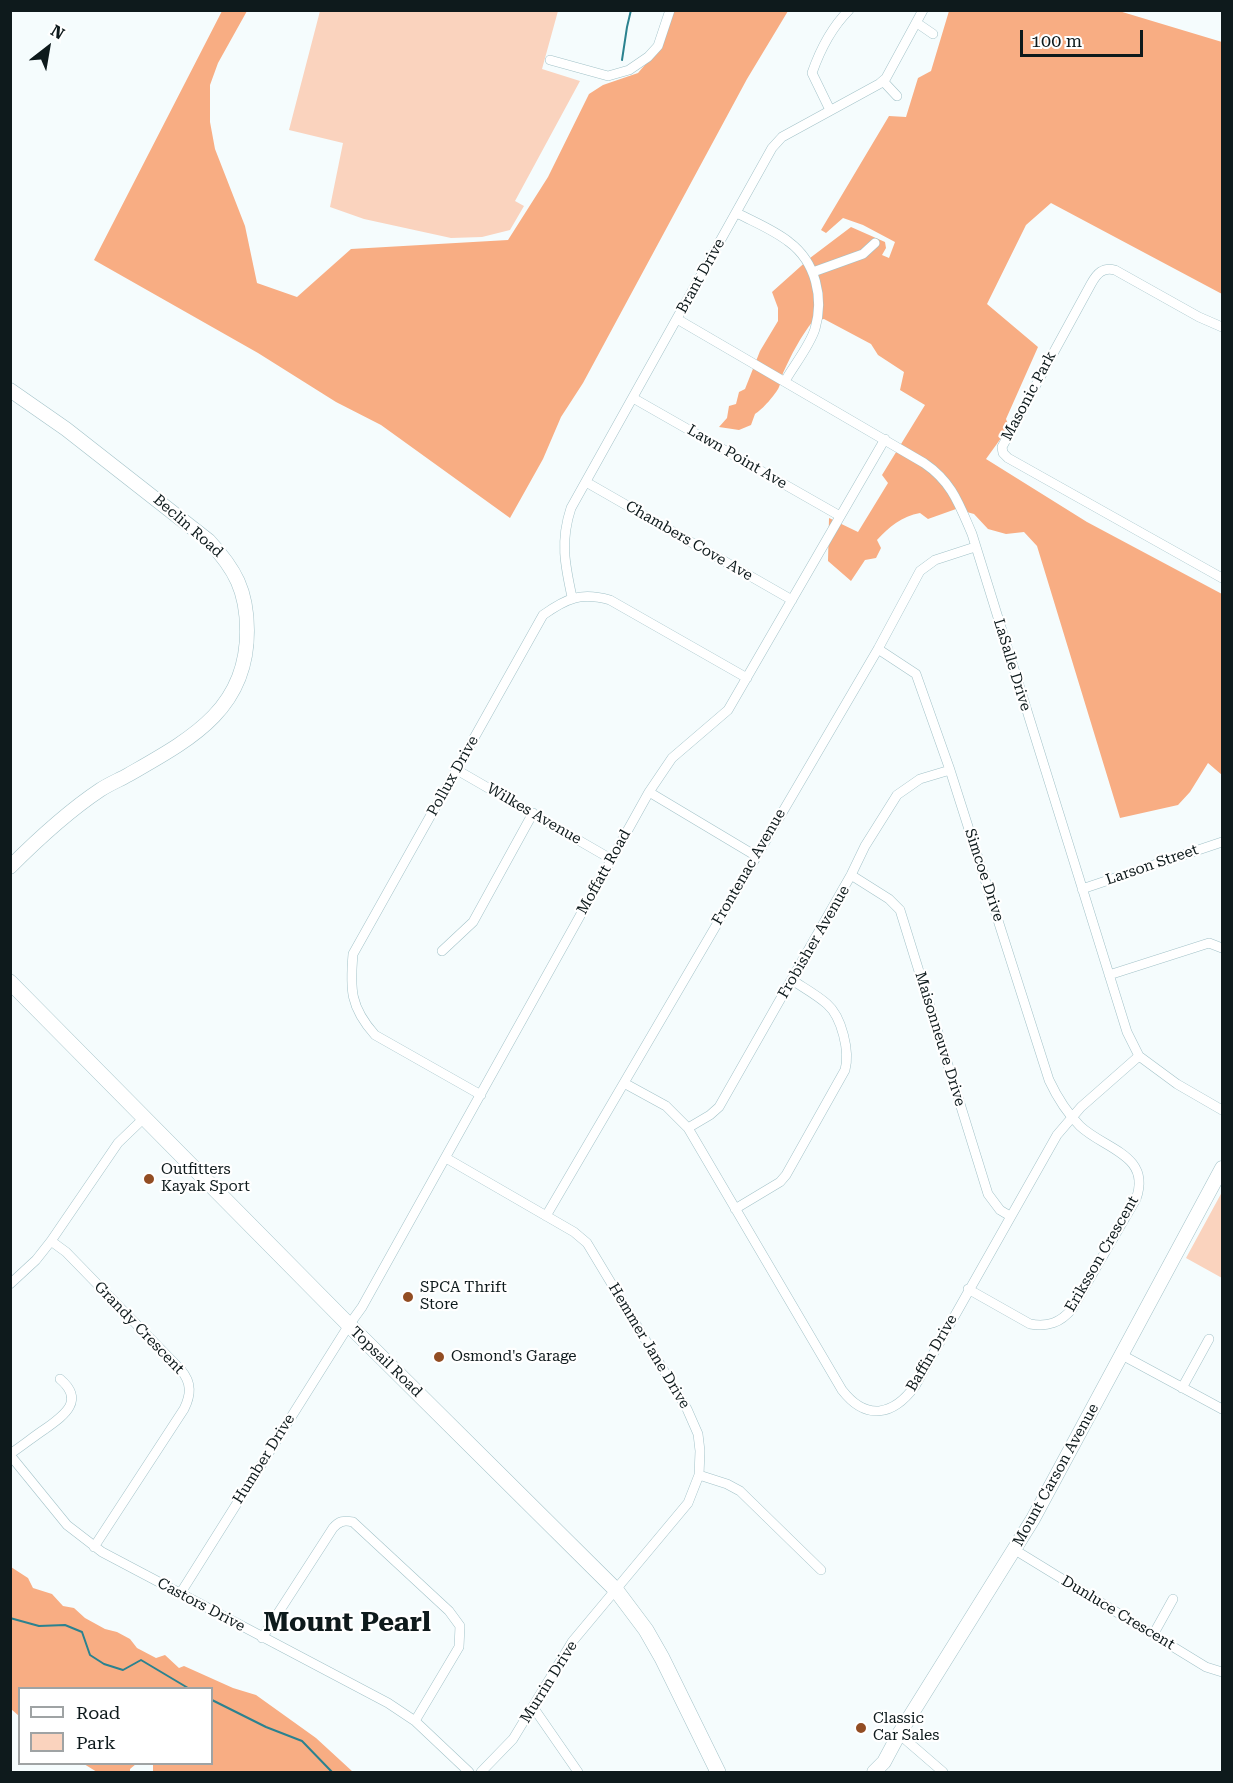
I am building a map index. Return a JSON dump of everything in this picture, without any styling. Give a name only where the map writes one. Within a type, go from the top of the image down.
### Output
[{"type":"main road","name":"Beclin Road","points":[[10,390],[66,429],[209,541],[228,562],[240,586],[247,612],[247,638],[240,678],[223,708],[210,722],[193,735],[102,789],[72,810],[10,867]]},
{"type":"main road","name":"Topsail Road","points":[[10,982],[349,1325],[616,1590],[646,1630],[662,1658],[718,1772]]},
{"type":"main road","name":"Mount Carson Avenue","points":[[874,1773],[884,1762],[899,1734],[1015,1550],[1222,1168]]},
{"type":"street","points":[[550,60],[608,76],[619,74],[638,65],[658,46],[670,10]]},
{"type":"street","points":[[830,110],[812,73],[828,38],[849,10]]},
{"type":"street","points":[[897,96],[883,81],[923,10]]},
{"type":"street","points":[[917,23],[933,34]]},
{"type":"street","name":"Brant Drive","points":[[572,597],[564,563],[565,527],[571,508],[772,148],[782,137],[883,81]]},
{"type":"street","points":[[737,213],[789,242],[801,254],[813,272],[818,293],[818,313],[814,331],[785,381]]},
{"type":"street","points":[[813,272],[863,254],[875,243]]},
{"type":"street","name":"Masonic Park","points":[[1222,327],[1199,317],[1115,270],[1101,271],[1091,284],[1002,447],[1008,458],[1222,578]]},
{"type":"street","name":"LaSalle Drive","points":[[677,319],[885,439],[932,468],[949,484],[972,534],[1127,1032],[1139,1056],[1177,1084],[1222,1110]]},
{"type":"street","name":"Lawn Point Ave","points":[[633,398],[840,516]]},
{"type":"street","name":"Moffatt Road","points":[[349,1325],[362,1307],[446,1158],[649,792],[672,758],[724,715],[885,439]]},
{"type":"street","name":"Chambers Cove Ave","points":[[586,482],[792,600]]},
{"type":"street","name":"Frontenac Avenue","points":[[546,1216],[878,649],[920,571],[935,560],[975,547]]},
{"type":"street","points":[[572,597],[594,596],[610,600],[747,678]]},
{"type":"street","name":"Pollux Drive","points":[[481,1095],[375,1035],[357,1011],[352,996],[353,954],[543,615],[572,597]]},
{"type":"street","name":"Simcoe Drive","points":[[878,649],[916,674],[950,770],[1049,1080],[1071,1116]]},
{"type":"street","name":"Wilkes Avenue","points":[[457,770],[611,859]]},
{"type":"street","name":"Frobisher Avenue","points":[[688,1128],[719,1107],[851,875],[865,846],[897,795],[920,779],[950,770]]},
{"type":"street","points":[[649,792],[756,856]]},
{"type":"street","points":[[442,951],[473,922],[534,813]]},
{"type":"street","name":"Larson Street","points":[[1082,889],[1222,842]]},
{"type":"street","name":"Maisonneuve Drive","points":[[851,875],[889,899],[900,909],[988,1194],[1000,1210],[1010,1216]]},
{"type":"street","points":[[1109,975],[1209,944],[1222,948]]},
{"type":"street","points":[[735,1209],[780,1182],[786,1175],[848,1061],[845,1038],[837,1016],[829,1005],[792,980]]},
{"type":"street","name":"Baffin Drive","points":[[624,1083],[666,1106],[688,1128],[842,1390],[858,1406],[882,1412],[901,1402],[908,1395],[1057,1135],[1071,1116],[1139,1056]]},
{"type":"street","name":"Eriksson Crescent","points":[[968,1289],[1021,1319],[1040,1325],[1059,1322],[1072,1309],[1136,1199],[1139,1182],[1133,1163],[1126,1156],[1090,1135],[1071,1116]]},
{"type":"street","points":[[10,1284],[36,1260],[118,1143],[144,1118]]},
{"type":"street","name":"Hemmer Jane Drive","points":[[446,1158],[579,1235],[587,1243],[695,1425],[699,1443],[699,1475],[692,1496],[684,1510],[616,1590]]},
{"type":"street","name":"Grandy Crescent","points":[[51,1241],[66,1252],[181,1370],[190,1386],[189,1398],[184,1409],[94,1547]]},
{"type":"street","name":"Humber Drive","points":[[180,1594],[349,1325]]},
{"type":"street","points":[[1182,1388],[1209,1339]]},
{"type":"street","points":[[1122,1355],[1222,1408]]},
{"type":"street","points":[[10,1454],[68,1411],[72,1396],[68,1387],[60,1379]]},
{"type":"street","name":"Castors Drive","points":[[10,1454],[67,1525],[94,1547],[388,1703],[415,1721],[469,1773]]},
{"type":"street","points":[[699,1475],[722,1482],[740,1491],[821,1570]]},
{"type":"street","points":[[262,1638],[333,1528],[337,1523],[345,1520],[353,1522],[448,1611],[460,1626],[459,1647],[415,1721]]},
{"type":"street","name":"Dunluce Crescent","points":[[1015,1550],[1206,1667],[1222,1672]]},
{"type":"street","name":"Murrin Drive","points":[[481,1773],[513,1739],[572,1641],[616,1590]]},
{"type":"street","points":[[1154,1635],[1173,1599]]},
{"type":"street","points":[[533,1707],[578,1773]]},
{"type":"street","points":[[899,1734],[944,1773]]},
{"type":"green space","points":[[320,11],[558,11],[542,69],[580,81],[515,201],[524,206],[510,230],[482,237],[451,238],[364,219],[330,207],[343,143],[289,130]]},
{"type":"green space","points":[[1222,1192],[1222,1278],[1186,1258]]},
{"type":"shaded area","points":[[222,11],[247,11],[218,63],[210,85],[210,122],[215,149],[245,226],[257,283],[297,297],[351,249],[508,240],[548,177],[589,94],[603,85],[638,73],[662,45],[674,11],[788,11],[747,79],[583,383],[561,417],[543,459],[510,518],[381,425],[336,402],[258,353],[94,260]]},
{"type":"shaded area","points":[[949,11],[1119,11],[1222,42],[1222,294],[1051,203],[1026,225],[987,304],[1038,347],[1006,419],[1009,427],[986,459],[1087,522],[1222,594],[1222,775],[1208,763],[1190,792],[1178,805],[1120,818],[1037,546],[1024,532],[1006,534],[988,529],[974,514],[956,509],[928,519],[920,513],[913,514],[902,519],[877,540],[881,548],[876,558],[865,560],[851,581],[828,561],[829,518],[858,532],[888,483],[882,475],[925,405],[900,390],[904,372],[878,355],[871,344],[824,319],[813,321],[793,353],[780,385],[772,398],[755,414],[751,425],[739,430],[719,427],[727,418],[729,406],[736,404],[739,392],[745,389],[760,351],[778,321],[778,308],[772,292],[810,258],[851,227],[885,242],[886,248],[882,255],[889,258],[895,242],[863,225],[843,218],[826,233],[821,230],[889,116],[906,117],[918,78],[931,71]]},
{"type":"shaded area","points":[[11,1567],[28,1578],[33,1588],[52,1594],[63,1606],[74,1608],[85,1618],[130,1639],[137,1648],[156,1658],[165,1655],[179,1668],[184,1666],[233,1688],[256,1695],[316,1738],[353,1772],[153,1772],[153,1765],[213,1765],[213,1687],[18,1687],[18,1715],[11,1709]]},
{"type":"shaded area","points":[[86,1765],[135,1765],[130,1772],[97,1772]]},
{"type":"waterway","points":[[622,60],[631,10]]},
{"type":"waterway","points":[[10,1618],[39,1626],[65,1625],[82,1632],[90,1655],[104,1664],[123,1670],[141,1660],[186,1687]]},
{"type":"waterway","points":[[213,1700],[266,1727],[302,1741],[332,1772]]},
{"type":"place","name":"Outfitters Kayak Sport","points":[[149,1179]]},
{"type":"place","name":"SPCA Thrift Store","points":[[408,1297]]},
{"type":"place","name":"Osmond's Garage","points":[[439,1357]]},
{"type":"place","name":"Classic Car Sales","points":[[861,1728]]},
{"type":"district","name":"Mount Pearl","points":[[347,1623]]}]
